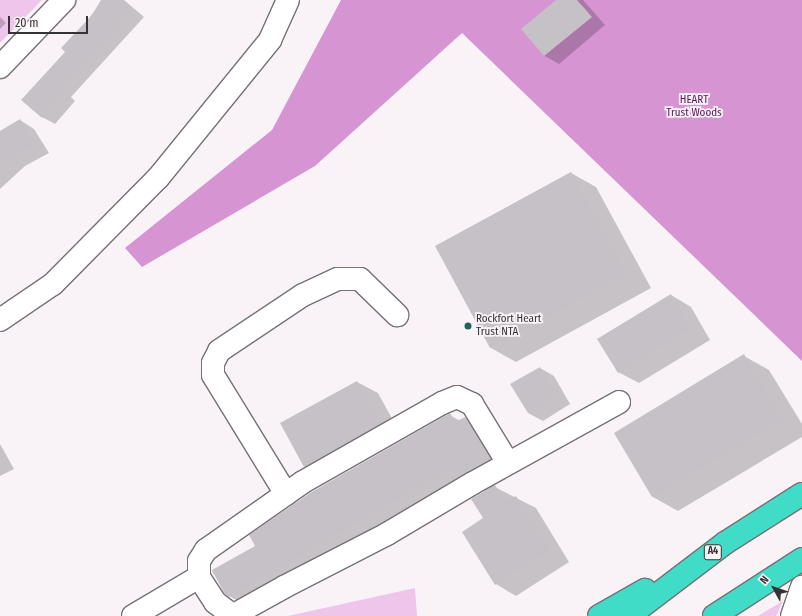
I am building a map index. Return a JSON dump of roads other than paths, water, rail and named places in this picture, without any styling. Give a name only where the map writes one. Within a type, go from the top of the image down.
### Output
[{"type":"highway","name":"A4","points":[[629,616],[725,543],[802,494]]},
{"type":"highway","points":[[599,616],[725,543]]},
{"type":"highway","points":[[714,616],[802,559]]},
{"type":"street","points":[[0,67],[64,0]]},
{"type":"street","points":[[0,320],[53,284],[158,178],[270,40],[288,0]]},
{"type":"street","points":[[286,494],[213,375],[213,363],[219,351],[303,295],[338,279],[360,279],[397,315]]},
{"type":"street","points":[[508,463],[472,404],[457,398],[442,403],[286,494],[206,550],[199,561],[199,577],[215,602],[232,616],[387,534],[508,463],[619,402]]},
{"type":"street","points":[[133,616],[199,577]]},
{"type":"street","points":[[792,616],[802,587]]},
{"type":"place","name":"Rockfort Heart Trust NTA","points":[[468,326]]},
{"type":"park label","name":"HEART Trust Woods","points":[[694,107]]}]
